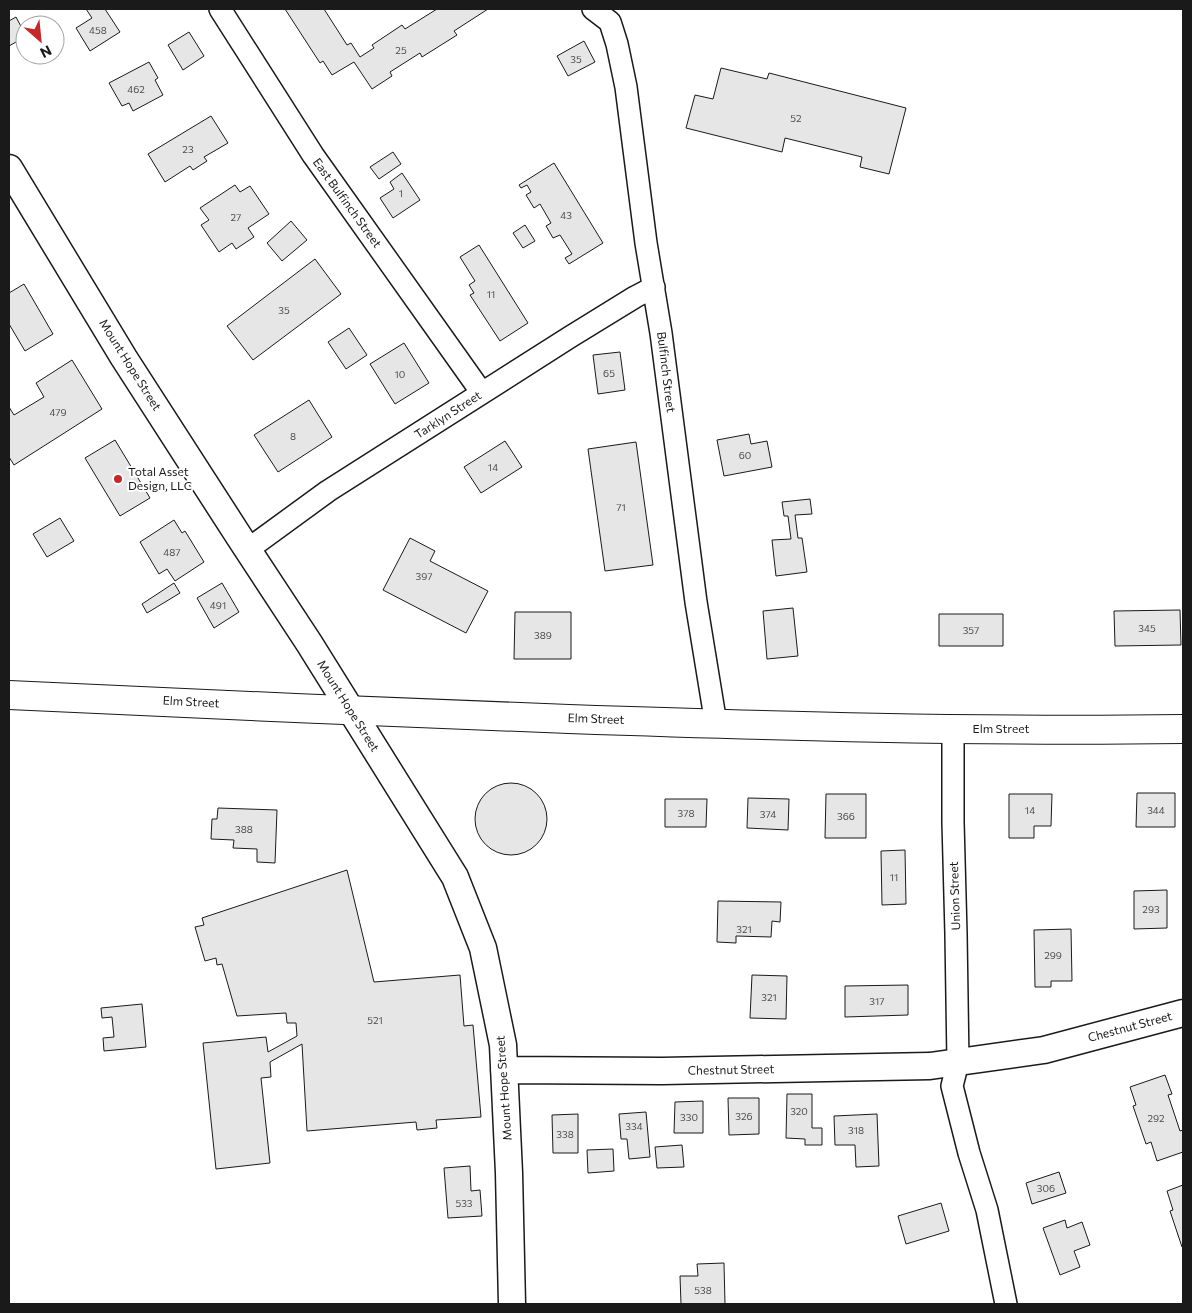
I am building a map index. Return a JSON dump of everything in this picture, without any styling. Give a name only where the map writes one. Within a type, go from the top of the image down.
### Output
[{"type":"main road","name":"Elm Street","points":[[9,695],[716,724],[953,729],[1183,729]]},
{"type":"street","name":"East Bulfinch Street","points":[[220,9],[313,155],[482,393]]},
{"type":"street","name":"Bulfinch Street","points":[[593,9],[610,22],[617,44],[626,87],[646,243],[661,332],[696,602],[716,724]]},
{"type":"street","name":"Mount Hope Street","points":[[9,168],[124,358],[309,643],[454,877],[483,948],[503,1045],[509,1173],[512,1304]]},
{"type":"street","name":"Tarklyn Street","points":[[247,550],[328,491],[570,337],[654,287]]},
{"type":"street","name":"Union Street","points":[[953,729],[958,1062]]},
{"type":"street","name":"Chestnut Street","points":[[504,1070],[662,1072],[930,1066],[1044,1050],[1183,1013]]},
{"type":"street","points":[[958,1062],[952,1086],[969,1154],[987,1210],[1006,1304]]},
{"type":"building","points":[[86,9],[105,9],[120,32],[90,51],[76,28],[92,18]]},
{"type":"building","points":[[285,9],[324,9],[347,45],[351,43],[360,57],[374,48],[372,45],[402,25],[405,29],[437,9],[488,9],[454,31],[457,35],[422,57],[420,53],[390,72],[392,76],[372,89],[354,62],[332,75],[323,61],[320,63]]},
{"type":"building","points":[[15,18],[15,43],[9,46],[9,21]]},
{"type":"building","points":[[189,32],[204,56],[183,70],[168,45]]},
{"type":"building","points":[[584,41],[595,62],[568,76],[557,56]]},
{"type":"building","points":[[149,62],[158,78],[155,80],[163,95],[133,111],[129,103],[122,106],[109,83]]},
{"type":"building","points":[[721,68],[767,79],[769,73],[906,108],[889,174],[860,167],[862,157],[785,138],[782,152],[686,128],[695,95],[713,99]]},
{"type":"building","points":[[211,116],[228,143],[204,157],[207,161],[193,170],[190,166],[165,182],[148,154]]},
{"type":"building","points":[[393,152],[401,164],[379,179],[370,167]]},
{"type":"building","points":[[554,163],[603,243],[569,264],[565,258],[572,254],[560,235],[553,238],[546,226],[551,223],[540,204],[534,208],[526,195],[531,192],[527,185],[521,188],[519,185]]},
{"type":"building","points":[[402,173],[420,200],[393,218],[380,198],[394,189],[390,182]]},
{"type":"building","points":[[235,185],[240,192],[250,186],[269,214],[248,228],[254,237],[236,249],[232,243],[219,252],[201,225],[209,220],[200,208]]},
{"type":"building","points":[[291,221],[307,240],[282,261],[267,243]]},
{"type":"building","points":[[525,225],[535,241],[523,248],[513,233]]},
{"type":"building","points":[[479,245],[528,323],[500,341],[470,295],[474,293],[469,285],[475,281],[460,257]]},
{"type":"building","points":[[315,259],[341,294],[253,360],[227,326]]},
{"type":"building","points":[[24,284],[53,334],[25,351],[9,324],[9,293]]},
{"type":"building","points":[[349,328],[367,355],[346,369],[328,342]]},
{"type":"building","points":[[404,343],[429,383],[395,404],[370,364]]},
{"type":"building","points":[[620,352],[625,390],[598,394],[593,355]]},
{"type":"building","points":[[72,360],[102,409],[14,465],[9,457],[9,407],[14,415],[44,397],[36,383]]},
{"type":"building","points":[[309,400],[332,437],[278,472],[254,435]]},
{"type":"building","points":[[749,434],[751,444],[767,441],[772,467],[724,476],[717,440]]},
{"type":"building","points":[[115,440],[150,498],[120,516],[85,458]]},
{"type":"building","points":[[505,441],[522,467],[481,493],[464,467]]},
{"type":"building","points":[[636,442],[653,565],[605,571],[588,449]]},
{"type":"building","points":[[810,499],[812,514],[795,515],[798,538],[802,538],[807,572],[776,576],[772,540],[791,539],[788,516],[784,516],[782,502]]},
{"type":"building","points":[[60,518],[74,541],[47,557],[33,534]]},
{"type":"building","points":[[174,520],[182,533],[185,531],[204,562],[175,581],[167,569],[159,574],[140,542]]},
{"type":"building","points":[[410,538],[435,551],[430,561],[488,591],[466,633],[383,590]]},
{"type":"building","points":[[174,583],[180,593],[147,613],[142,604]]},
{"type":"building","points":[[222,583],[239,612],[214,628],[197,598]]},
{"type":"building","points":[[793,608],[798,656],[767,659],[763,611]]},
{"type":"building","points":[[1180,610],[1181,645],[1115,646],[1114,611]]},
{"type":"building","points":[[515,612],[571,612],[571,659],[514,659]]},
{"type":"building","points":[[939,614],[1003,614],[1003,646],[939,646]]},
{"type":"building","points":[[511,783],[531,789],[541,799],[547,819],[541,839],[531,849],[511,855],[491,849],[481,839],[475,819],[481,799],[491,789]]},
{"type":"building","points":[[1137,793],[1175,793],[1175,827],[1136,827]]},
{"type":"building","points":[[826,794],[866,794],[866,838],[825,838]]},
{"type":"building","points":[[1009,794],[1052,794],[1051,826],[1034,826],[1034,838],[1009,838]]},
{"type":"building","points":[[748,798],[789,799],[788,830],[747,828]]},
{"type":"building","points":[[665,799],[707,799],[706,827],[665,827]]},
{"type":"building","points":[[218,808],[277,810],[275,863],[257,862],[257,849],[233,848],[234,840],[211,839],[212,819],[217,819]]},
{"type":"building","points":[[905,850],[906,904],[882,905],[881,851]]},
{"type":"building","points":[[347,870],[374,982],[460,975],[464,1026],[473,1025],[481,1117],[436,1120],[437,1128],[417,1130],[416,1122],[307,1131],[302,1044],[270,1062],[271,1077],[261,1078],[270,1163],[216,1169],[203,1043],[266,1037],[268,1052],[297,1036],[296,1023],[287,1023],[286,1013],[237,1016],[222,964],[217,965],[216,958],[205,961],[195,927],[204,925],[202,918]]},
{"type":"building","points":[[1167,890],[1167,928],[1134,929],[1134,891]]},
{"type":"building","points":[[718,901],[781,902],[780,922],[772,921],[771,937],[736,936],[736,943],[717,942]]},
{"type":"building","points":[[1071,929],[1072,981],[1051,981],[1051,987],[1035,987],[1034,930]]},
{"type":"building","points":[[752,975],[787,976],[786,1019],[750,1018]]},
{"type":"building","points":[[908,985],[908,1015],[845,1017],[845,986]]},
{"type":"building","points":[[142,1004],[146,1047],[104,1051],[103,1038],[114,1037],[112,1017],[102,1018],[101,1008]]},
{"type":"building","points":[[1165,1075],[1172,1094],[1168,1095],[1180,1131],[1183,1130],[1183,1152],[1157,1161],[1151,1142],[1146,1144],[1133,1106],[1136,1105],[1130,1087]]},
{"type":"building","points":[[787,1094],[812,1094],[812,1128],[822,1128],[822,1145],[805,1145],[805,1139],[786,1138]]},
{"type":"building","points":[[728,1098],[759,1098],[759,1134],[729,1135]]},
{"type":"building","points":[[703,1101],[703,1133],[674,1133],[675,1102]]},
{"type":"building","points":[[646,1112],[650,1157],[629,1159],[627,1139],[621,1139],[619,1114]]},
{"type":"building","points":[[578,1114],[578,1153],[553,1153],[552,1115]]},
{"type":"building","points":[[877,1114],[879,1166],[856,1167],[855,1145],[835,1145],[834,1116]]},
{"type":"building","points":[[682,1145],[684,1167],[657,1168],[655,1147]]},
{"type":"building","points":[[613,1149],[614,1171],[588,1173],[587,1150]]},
{"type":"building","points":[[470,1166],[471,1191],[480,1190],[482,1216],[448,1218],[444,1168]]},
{"type":"building","points":[[1059,1172],[1066,1193],[1032,1204],[1026,1183]]},
{"type":"building","points":[[1183,1185],[1182,1247],[1170,1211],[1173,1210],[1167,1191]]},
{"type":"building","points":[[941,1203],[949,1231],[906,1244],[898,1216]]},
{"type":"building","points":[[1065,1220],[1067,1228],[1082,1222],[1090,1245],[1074,1251],[1080,1267],[1060,1275],[1043,1228]]},
{"type":"building","points":[[724,1263],[725,1304],[681,1304],[680,1276],[698,1276],[697,1264]]},
{"type":"place","name":"Total Asset Design, LLC","points":[[118,479]]}]
